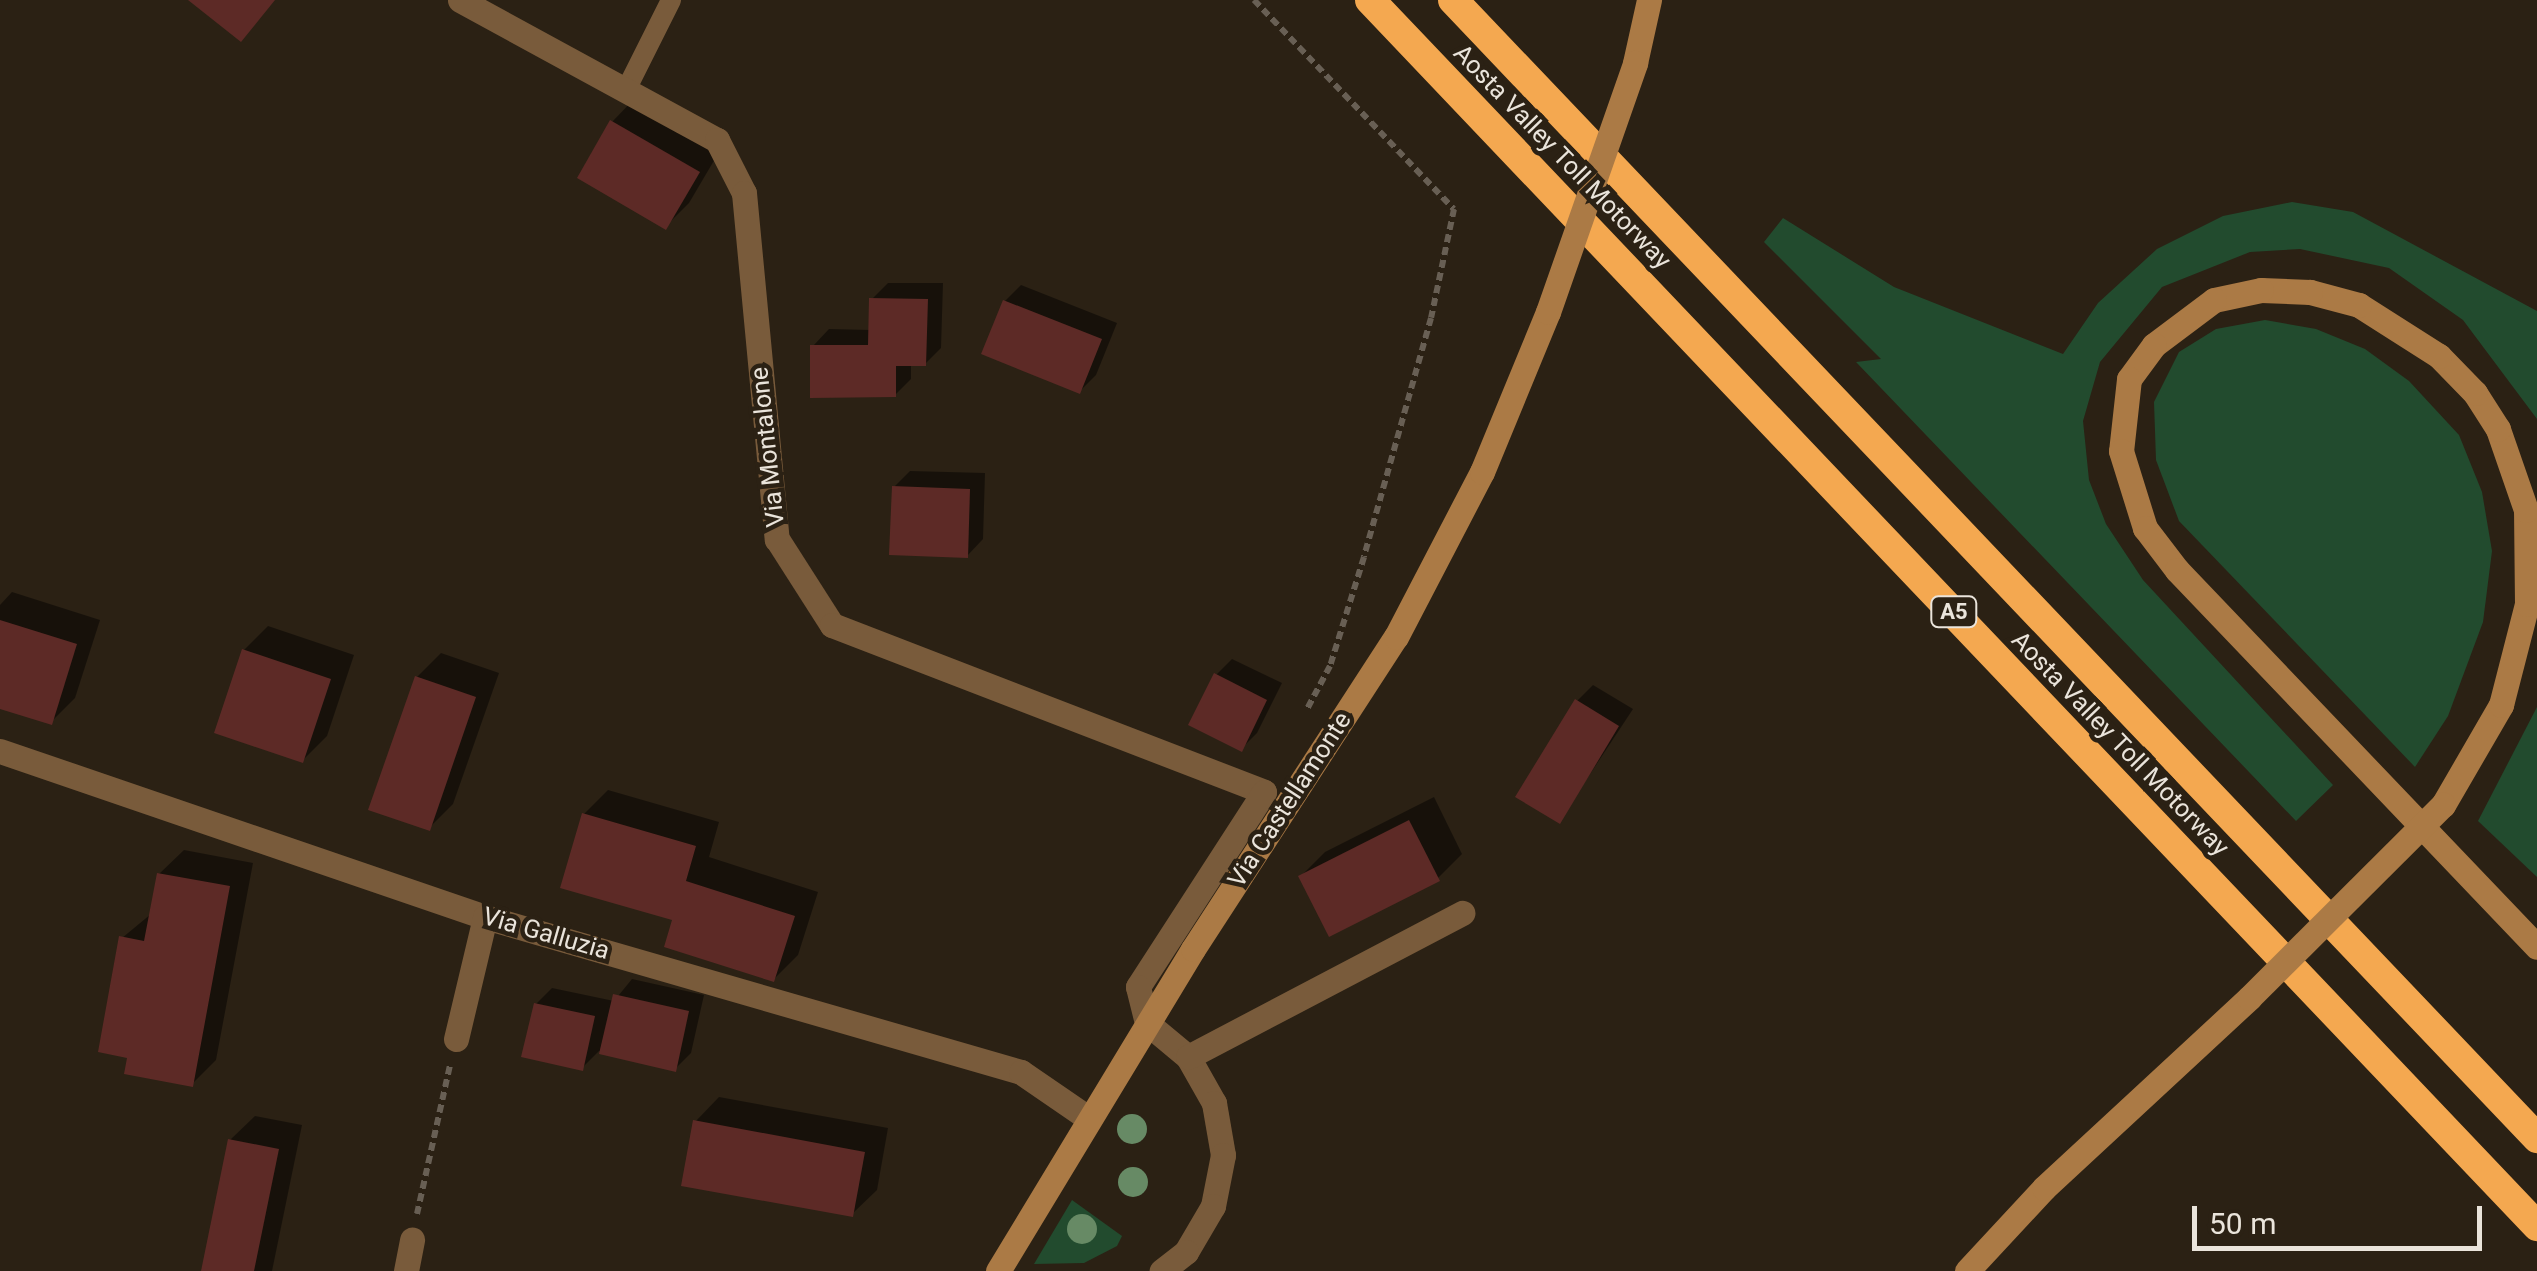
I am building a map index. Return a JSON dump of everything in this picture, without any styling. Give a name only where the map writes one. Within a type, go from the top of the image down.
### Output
[{"type":"highway","name":"Aosta Valley Toll Motorway","points":[[1370,0],[2537,1226]]},
{"type":"highway","name":"Aosta Valley Toll Motorway","points":[[1452,0],[2537,1138]]},
{"type":"main road","name":"Via Castellamonte","points":[[998,1271],[1147,1024],[1396,637],[1482,472],[1548,312],[1636,63],[1649,0]]},
{"type":"main road","points":[[1967,1271],[2044,1188],[2249,998],[2442,805],[2501,705],[2527,604],[2526,510],[2498,429],[2475,393],[2438,356],[2358,306],[2310,292],[2260,290],[2214,300],[2154,345],[2130,379],[2121,451],[2145,528],[2177,570],[2537,948]]},
{"type":"street","name":"Via Montalone","points":[[460,0],[628,86],[717,140],[744,193],[777,539],[832,625],[1264,792],[1138,987],[1147,1024]]},
{"type":"street","name":"Via Galluzia","points":[[0,751],[485,917],[1021,1072],[1088,1118]]},
{"type":"street","points":[[1188,1057],[1462,914]]},
{"type":"street","points":[[456,1039],[485,917]]},
{"type":"street","points":[[1147,1024],[1188,1057],[1214,1103],[1223,1154],[1213,1206],[1186,1252],[1162,1271]]},
{"type":"street","points":[[406,1271],[412,1240]]},
{"type":"lane","points":[[628,86],[671,0]]},
{"type":"path","points":[[1254,0],[1454,208],[1432,318],[1364,557],[1330,666],[1297,729]]},
{"type":"path","points":[[412,1240],[456,1039]]},
{"type":"green space","points":[[2292,202],[2353,212],[2537,311],[2537,419],[2463,320],[2389,268],[2300,249],[2250,252],[2162,287],[2100,362],[2083,421],[2089,480],[2106,524],[2143,580],[2333,785],[2296,821],[1856,362],[1881,359],[1764,242],[1783,218],[1894,287],[2063,354],[2098,303],[2157,249],[2223,216]]},
{"type":"green space","points":[[2265,320],[2316,329],[2365,349],[2409,381],[2459,435],[2482,492],[2492,551],[2483,622],[2448,716],[2415,767],[2179,521],[2156,460],[2154,402],[2179,352],[2216,329]]},
{"type":"green space","points":[[2537,707],[2537,877],[2478,821]]},
{"type":"green space","points":[[1072,1200],[1122,1236],[1117,1246],[1084,1263],[1034,1264]]},
{"type":"building","points":[[188,0],[275,0],[241,42]]},
{"type":"building","points":[[610,120],[700,172],[666,230],[577,178]]},
{"type":"building","points":[[869,298],[928,299],[926,366],[896,366],[896,397],[810,398],[810,345],[868,345]]},
{"type":"building","points":[[1003,300],[1102,339],[1080,394],[981,354]]},
{"type":"building","points":[[892,486],[970,489],[968,558],[889,555]]},
{"type":"building","points":[[0,620],[77,644],[52,725],[0,709]]},
{"type":"building","points":[[242,649],[331,679],[303,763],[214,733]]},
{"type":"building","points":[[1214,673],[1267,700],[1242,752],[1188,725]]},
{"type":"building","points":[[415,676],[476,697],[430,831],[368,810]]},
{"type":"building","points":[[1575,699],[1619,726],[1560,824],[1515,797]]},
{"type":"building","points":[[582,813],[696,846],[686,881],[795,916],[774,982],[664,947],[672,920],[560,888]]},
{"type":"building","points":[[1409,820],[1440,881],[1329,937],[1298,876]]},
{"type":"building","points":[[157,873],[230,886],[193,1087],[124,1074],[127,1058],[98,1052],[119,936],[144,941]]},
{"type":"building","points":[[613,994],[689,1011],[676,1072],[599,1054]]},
{"type":"building","points":[[534,1003],[595,1016],[583,1071],[521,1057]]},
{"type":"building","points":[[693,1120],[865,1152],[853,1217],[681,1186]]},
{"type":"building","points":[[228,1139],[279,1149],[254,1271],[201,1271]]}]
